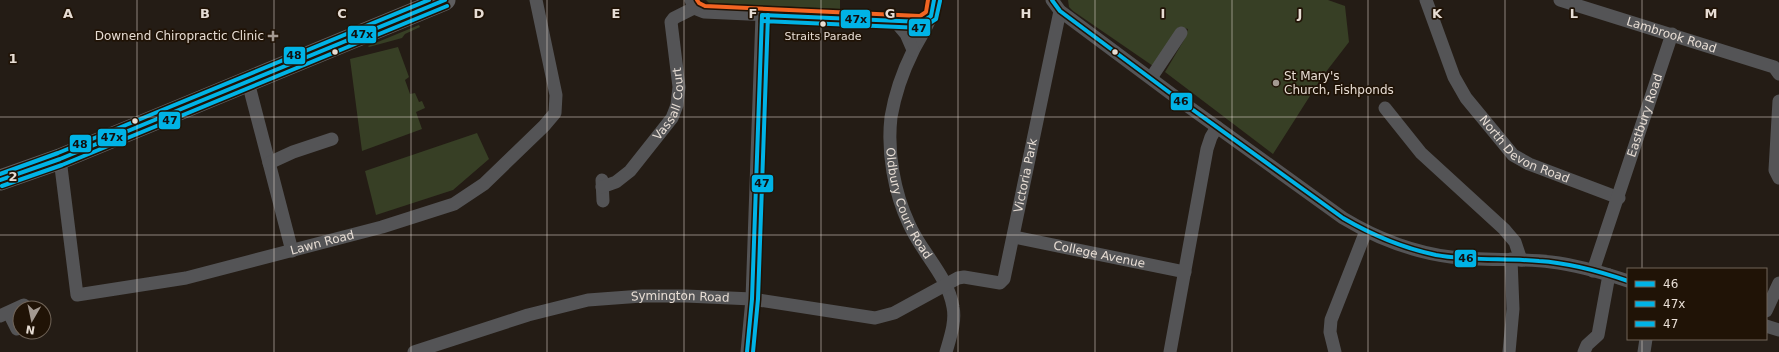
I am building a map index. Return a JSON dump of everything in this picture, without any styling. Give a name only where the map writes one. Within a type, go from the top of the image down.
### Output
[{"type":"main road","points":[[0,180],[60,159],[445,0]]},
{"type":"street","name":"Lawn Road","points":[[60,159],[77,295],[186,278],[382,227],[454,204],[484,184],[544,126],[555,113],[556,95],[536,0]]},
{"type":"street","points":[[692,4],[704,12],[922,22],[931,16],[934,0]]},
{"type":"street","points":[[1052,0],[1060,11],[1217,127],[1343,218],[1366,232],[1409,248],[1451,257],[1552,262],[1627,281]]},
{"type":"street","name":"North Devon Road","points":[[1426,0],[1454,77],[1466,98],[1513,155],[1529,164],[1619,198]]},
{"type":"street","name":"Lambrook Road","points":[[1560,0],[1774,67],[1779,74]]},
{"type":"street","name":"Vassall Court","points":[[603,201],[602,183],[616,182],[630,171],[672,118],[677,106],[679,87],[671,22],[692,4]]},
{"type":"street","name":"Victoria Park","points":[[944,284],[964,277],[1000,283],[1004,279],[1060,11]]},
{"type":"street","points":[[747,352],[752,299],[762,15]]},
{"type":"street","name":"Oldbury Court Road","points":[[931,16],[928,26],[913,50],[898,85],[891,118],[891,145],[893,173],[900,201],[909,225],[944,284],[951,301],[954,313],[952,329],[946,352]]},
{"type":"street","points":[[896,21],[906,34],[913,50]]},
{"type":"street","points":[[1151,78],[1180,33]]},
{"type":"street","name":"Eastbury Road","points":[[1619,198],[1672,34]]},
{"type":"street","points":[[248,82],[292,251]]},
{"type":"street","points":[[1779,101],[1775,170],[1779,178]]},
{"type":"street","points":[[1385,108],[1421,153],[1504,229],[1515,242],[1516,260],[1509,352]]},
{"type":"street","points":[[1170,352],[1207,150],[1211,137],[1217,127]]},
{"type":"street","points":[[269,163],[293,152],[332,139]]},
{"type":"street","points":[[1593,271],[1619,198]]},
{"type":"street","points":[[1335,352],[1330,332],[1331,320],[1366,232]]},
{"type":"street","name":"College Avenue","points":[[1014,237],[1185,272]]},
{"type":"street","points":[[1584,352],[1587,345],[1598,335],[1609,275]]},
{"type":"street","points":[[1767,309],[1779,283]]},
{"type":"street","name":"Symington Road","points":[[414,352],[528,315],[588,300],[642,296],[752,299],[875,318],[894,313],[944,284]]},
{"type":"street","points":[[4,315],[12,323]]},
{"type":"street","points":[[1767,326],[1779,330]]},
{"type":"street","points":[[1644,352],[1646,340]]},
{"type":"green space","points":[[706,0],[840,0],[840,9],[709,3]]},
{"type":"green space","points":[[1068,0],[1328,0],[1345,6],[1349,42],[1322,77],[1273,154],[1165,72],[1184,40],[1188,29],[1179,27],[1153,66],[1073,11],[1069,7]]},
{"type":"green space","points":[[419,25],[420,27],[405,34],[402,38],[369,47],[368,46]]},
{"type":"green space","points":[[398,47],[409,77],[405,80],[410,94],[415,93],[419,102],[422,101],[425,108],[416,112],[422,129],[362,151],[350,59]]},
{"type":"green space","points":[[477,133],[489,159],[453,190],[376,215],[365,171]]},
{"type":"transit line","name":"48","points":[[0,174],[58,153],[429,0]]},
{"type":"transit line","name":"47x","points":[[0,180],[60,159],[445,0]]},
{"type":"transit line","points":[[697,0],[705,6],[920,16],[926,12],[928,0]]},
{"type":"transit line","name":"47x","points":[[762,15],[922,22],[931,16],[934,0]]},
{"type":"transit line","name":"46","points":[[1052,0],[1060,11],[1189,107],[1343,218],[1365,230],[1400,245],[1436,255],[1462,258],[1551,262],[1595,271],[1627,281]]},
{"type":"transit line","name":"47","points":[[762,21],[922,28],[936,19],[940,1]]},
{"type":"transit line","name":"47","points":[[2,186],[62,165],[447,6]]},
{"type":"transit line","name":"47x","points":[[747,352],[752,299],[762,15]]},
{"type":"transit line","name":"47","points":[[753,352],[758,299],[768,15]]},
{"type":"place","name":"Straits Parade","points":[[823,24]]},
{"type":"place","name":"Downend Chiropractic Clinic","points":[[273,36]]},
{"type":"place","name":"St Mary's Church, Fishponds","points":[[1276,83]]}]
